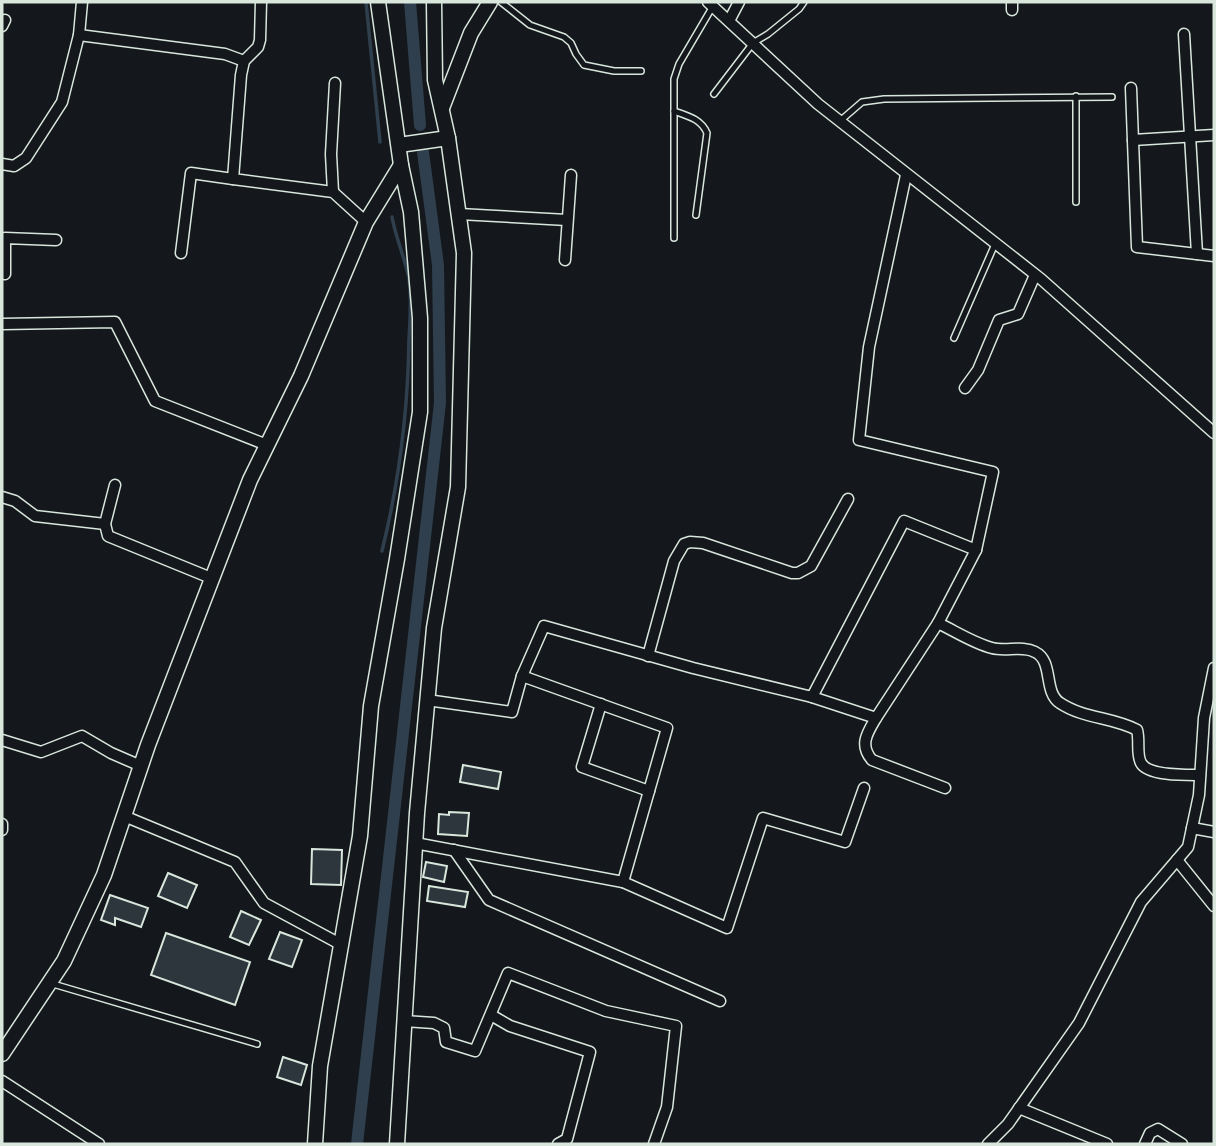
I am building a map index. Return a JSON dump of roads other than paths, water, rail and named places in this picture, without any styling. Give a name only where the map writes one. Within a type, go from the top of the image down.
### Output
[{"type":"street","points":[[2,164],[14,166],[26,158],[62,103],[79,35],[82,2]]},
{"type":"street","points":[[233,179],[244,61],[258,47],[261,2]]},
{"type":"street","points":[[2,1054],[64,961],[104,875],[141,766],[250,480],[301,376],[366,222],[401,165],[406,144],[378,2]]},
{"type":"street","points":[[397,1144],[415,843],[434,628],[458,487],[464,253],[448,138],[435,80],[434,2]]},
{"type":"street","points":[[442,108],[471,33],[490,2]]},
{"type":"street","points":[[729,21],[739,2]]},
{"type":"street","points":[[710,4],[840,121],[1035,275],[1214,433]]},
{"type":"street","points":[[1184,34],[1197,254]]},
{"type":"street","points":[[79,35],[225,54],[244,61]]},
{"type":"street","points":[[333,192],[331,154],[335,83]]},
{"type":"street","points":[[1131,88],[1137,247],[1214,256]]},
{"type":"street","points":[[1133,140],[1214,135]]},
{"type":"street","points":[[406,144],[448,138]]},
{"type":"street","points":[[315,1144],[320,1066],[359,836],[371,706],[420,412],[420,318],[411,212],[401,165]]},
{"type":"street","points":[[181,253],[191,173],[333,192],[366,222]]},
{"type":"street","points":[[565,260],[571,175]]},
{"type":"street","points":[[906,175],[869,347],[859,440],[993,472],[976,550],[938,623],[876,718],[866,735],[864,745],[865,752],[872,760],[944,788]]},
{"type":"street","points":[[459,214],[568,220]]},
{"type":"street","points":[[2,273],[5,274],[5,238],[56,240]]},
{"type":"street","points":[[965,388],[978,370],[999,320],[1018,313],[1035,275]]},
{"type":"street","points":[[2,324],[115,322],[155,401],[267,445]]},
{"type":"street","points":[[115,485],[105,524],[108,536],[211,578]]},
{"type":"street","points":[[2,497],[15,501],[35,516],[105,524]]},
{"type":"street","points":[[648,656],[674,561],[684,544],[703,542],[798,573],[811,566],[848,499]]},
{"type":"street","points":[[812,697],[904,521],[976,550]]},
{"type":"street","points":[[938,623],[988,647],[1036,652],[1042,656],[1052,694],[1059,702],[1084,715],[1138,730],[1140,759],[1146,768],[1200,775]]},
{"type":"street","points":[[428,700],[512,712],[522,676],[544,626],[648,656],[812,697],[876,718]]},
{"type":"street","points":[[988,1144],[1008,1125],[1079,1023],[1141,902],[1188,847],[1199,795],[1204,718],[1214,668]]},
{"type":"street","points":[[522,676],[667,728],[623,882]]},
{"type":"street","points":[[601,704],[582,767],[649,791]]},
{"type":"street","points":[[2,740],[41,752],[82,736],[141,766]]},
{"type":"street","points":[[1202,755],[1214,755]]},
{"type":"street","points":[[415,843],[623,882],[727,928],[763,818],[845,842],[863,788]]},
{"type":"street","points":[[124,816],[235,862],[264,903],[340,944]]},
{"type":"street","points":[[2,824],[2,831]]},
{"type":"street","points":[[1192,828],[1214,832]]},
{"type":"street","points":[[454,850],[489,900],[720,1001]]},
{"type":"street","points":[[1177,860],[1214,906]]},
{"type":"street","points":[[404,1021],[434,1023],[444,1027],[446,1042],[475,1051],[508,973],[606,1011],[676,1026],[667,1107],[654,1144]]},
{"type":"street","points":[[491,1015],[510,1026],[590,1052],[567,1139],[558,1144]]},
{"type":"street","points":[[2,1081],[99,1144]]},
{"type":"street","points":[[1019,1108],[1107,1144]]},
{"type":"street","points":[[1145,1144],[1150,1133],[1158,1129],[1182,1144]]},
{"type":"lane","points":[[501,2],[530,25],[564,37],[571,43],[584,65],[614,71],[641,71]]},
{"type":"lane","points":[[714,94],[753,43],[768,34],[804,2]]},
{"type":"lane","points":[[674,238],[674,79],[710,4]]},
{"type":"lane","points":[[1076,96],[1076,202]]},
{"type":"lane","points":[[840,121],[862,103],[884,99],[1112,97]]},
{"type":"lane","points":[[674,111],[693,118],[703,125],[707,133],[696,215]]},
{"type":"lane","points":[[954,338],[995,243]]},
{"type":"lane","points":[[50,983],[257,1044]]},
{"type":"waterway","points":[[366,2],[380,142]]},
{"type":"waterway","points":[[410,2],[420,125]]},
{"type":"waterway","points":[[357,1144],[440,403],[438,265],[423,152]]},
{"type":"waterway","points":[[382,551],[402,446],[410,309],[409,279],[392,217]]}]
